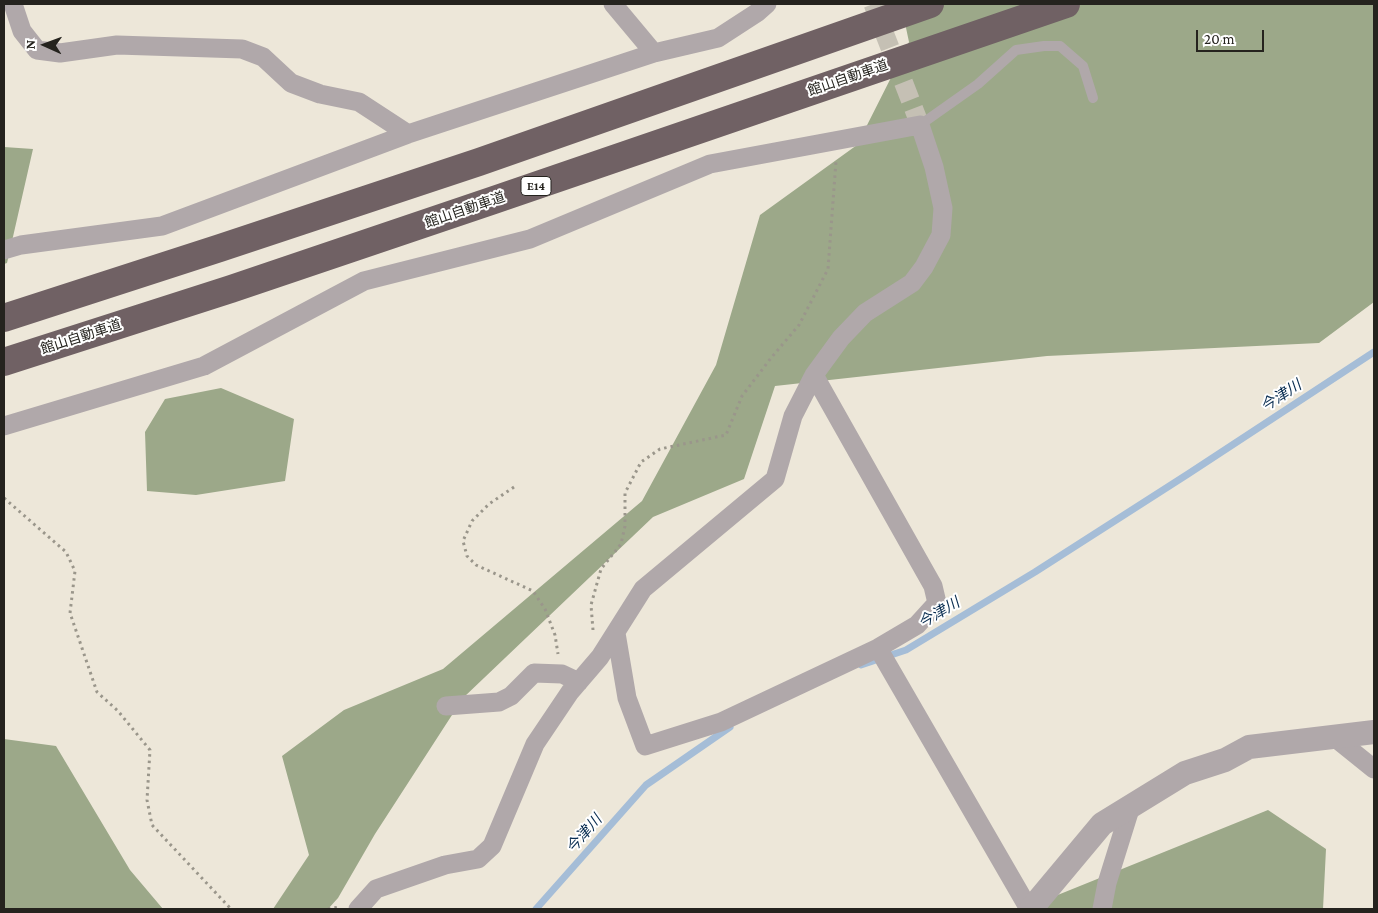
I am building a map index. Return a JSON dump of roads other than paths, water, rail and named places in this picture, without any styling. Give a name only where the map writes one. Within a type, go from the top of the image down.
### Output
[{"type":"highway","points":[[4,318],[479,162],[930,4]]},
{"type":"highway","name":"館山自動車道","points":[[4,362],[222,292],[1066,4]]},
{"type":"street","points":[[13,4],[22,31],[38,50],[60,53],[117,45],[242,49],[263,57],[291,83],[320,94],[358,102],[408,134]]},
{"type":"street","points":[[613,4],[654,54]]},
{"type":"street","points":[[4,250],[21,245],[162,226],[408,134],[654,54],[718,38],[758,12],[766,4]]},
{"type":"street","points":[[4,426],[204,366],[364,281],[530,239],[710,164],[920,125],[934,167],[943,208],[942,235],[924,267],[912,283],[865,313],[840,338],[814,375],[793,416],[774,479],[643,589],[616,633],[595,663],[570,692],[535,744],[492,846],[478,859],[445,865],[376,889],[358,909]]},
{"type":"street","points":[[616,633],[627,698],[645,746],[722,722],[878,648],[917,625],[937,602],[933,586],[814,375]]},
{"type":"street","points":[[878,648],[1030,909],[1102,824],[1184,773],[1225,760],[1249,747],[1374,732]]},
{"type":"street","points":[[446,706],[499,702],[511,696],[534,673],[562,674],[579,682]]},
{"type":"street","points":[[1333,736],[1374,769]]},
{"type":"street","points":[[1102,909],[1107,883],[1131,806]]},
{"type":"lane","points":[[920,125],[978,84],[1016,50],[1060,46],[1083,66],[1094,98]]},
{"type":"waterway","name":"今津川","points":[[861,665],[906,650],[1035,572],[1374,352]]},
{"type":"waterway","name":"今津川","points":[[536,909],[646,785],[730,727]]},
{"type":"tunnel","points":[[873,4],[920,125]]}]
